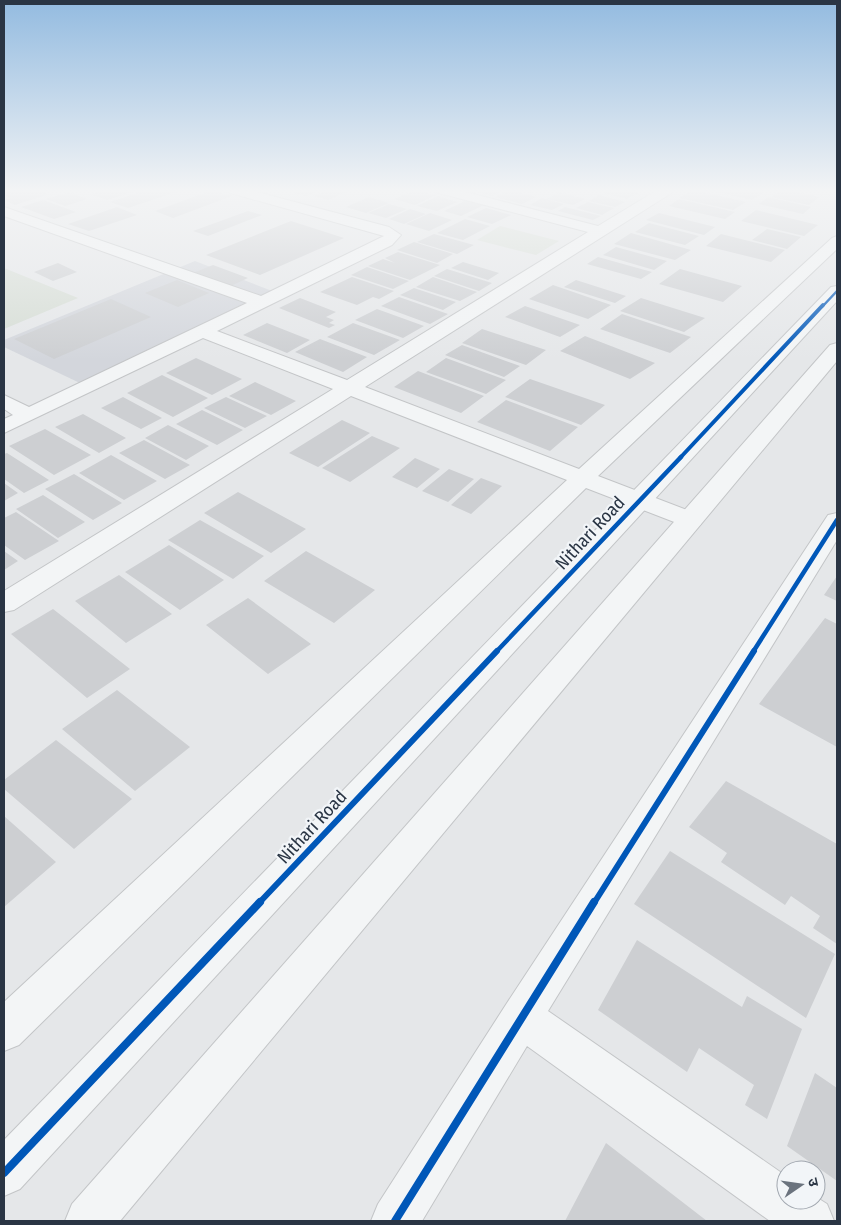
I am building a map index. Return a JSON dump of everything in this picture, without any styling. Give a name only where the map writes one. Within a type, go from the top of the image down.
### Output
[{"type":"street","points":[[103,246],[260,302]]},
{"type":"street","points":[[4,427],[201,330],[378,246]]},
{"type":"street","points":[[4,603],[576,246]]},
{"type":"street","points":[[4,1030],[583,478],[831,246]]},
{"type":"street","name":"Nithari Road","points":[[4,1173],[837,291]]},
{"type":"street","points":[[201,330],[691,520]]},
{"type":"street","points":[[89,1221],[837,348]]},
{"type":"street","points":[[4,401],[29,415]]},
{"type":"street","points":[[395,1221],[521,1017],[837,520]]},
{"type":"street","points":[[521,1017],[810,1221]]},
{"type":"shaded area","points":[[501,246],[551,246],[536,255]]},
{"type":"shaded area","points":[[195,261],[272,291],[82,384],[4,347],[4,340]]},
{"type":"shaded area","points":[[4,268],[78,298],[4,329]]},
{"type":"building","points":[[228,246],[325,246],[260,275],[206,255]]},
{"type":"building","points":[[405,246],[428,246],[453,254],[437,263],[397,250]]},
{"type":"building","points":[[431,246],[472,246],[457,254]]},
{"type":"building","points":[[622,246],[677,246],[691,250],[675,260]]},
{"type":"building","points":[[707,246],[770,246],[785,250],[771,262]]},
{"type":"building","points":[[776,246],[790,246],[787,249]]},
{"type":"building","points":[[616,247],[667,261],[654,270],[603,255]]},
{"type":"building","points":[[398,252],[440,265],[410,280],[368,266],[383,259],[395,263],[385,258]]},
{"type":"building","points":[[598,257],[652,272],[641,279],[587,264]]},
{"type":"building","points":[[463,262],[499,273],[488,280],[451,268]]},
{"type":"building","points":[[58,263],[77,272],[53,281],[34,272]]},
{"type":"building","points":[[213,265],[248,278],[224,289],[188,275]]},
{"type":"building","points":[[367,267],[409,281],[393,289],[351,275]]},
{"type":"building","points":[[447,269],[492,283],[479,291],[434,276]]},
{"type":"building","points":[[680,269],[742,286],[723,302],[659,284]]},
{"type":"building","points":[[352,277],[394,291],[379,299],[373,297],[357,305],[320,292]]},
{"type":"building","points":[[433,277],[477,292],[460,301],[416,287]]},
{"type":"building","points":[[177,280],[209,293],[178,307],[145,293]]},
{"type":"building","points":[[576,280],[626,296],[615,303],[564,287]]},
{"type":"building","points":[[553,285],[611,305],[588,319],[529,299]]},
{"type":"building","points":[[414,288],[456,302],[443,310],[400,295]]},
{"type":"building","points":[[399,297],[448,314],[430,324],[381,306]]},
{"type":"building","points":[[300,298],[336,312],[326,317],[334,320],[329,323],[335,325],[329,328],[279,308]]},
{"type":"building","points":[[641,298],[705,318],[684,332],[620,311]]},
{"type":"building","points":[[111,299],[151,317],[54,359],[14,339]]},
{"type":"building","points":[[525,306],[580,325],[560,337],[505,317]]},
{"type":"building","points":[[377,309],[424,326],[403,338],[355,320]]},
{"type":"building","points":[[622,314],[691,337],[670,353],[600,329]]},
{"type":"building","points":[[267,323],[310,340],[287,353],[243,335]]},
{"type":"building","points":[[353,323],[400,340],[374,355],[327,337]]},
{"type":"building","points":[[482,329],[546,350],[526,365],[462,343]]},
{"type":"building","points":[[585,336],[655,363],[630,379],[560,351]]},
{"type":"building","points":[[320,339],[367,357],[343,372],[295,352]]},
{"type":"building","points":[[462,345],[520,366],[504,377],[445,355]]},
{"type":"building","points":[[196,358],[242,379],[212,395],[166,373]]},
{"type":"building","points":[[446,358],[506,380],[486,394],[426,372]]},
{"type":"building","points":[[418,371],[484,396],[461,413],[394,387]]},
{"type":"building","points":[[162,375],[208,398],[173,417],[127,393]]},
{"type":"building","points":[[530,379],[605,405],[581,425],[505,397]]},
{"type":"building","points":[[255,382],[296,401],[271,415],[229,396]]},
{"type":"building","points":[[123,397],[162,418],[141,429],[101,408]]},
{"type":"building","points":[[226,397],[267,416],[245,428],[204,408]]},
{"type":"building","points":[[506,400],[578,427],[550,451],[477,422]]},
{"type":"building","points":[[202,410],[243,430],[217,445],[176,424]]},
{"type":"building","points":[[83,414],[126,438],[99,453],[55,427]]},
{"type":"building","points":[[342,420],[370,433],[318,467],[289,453]]},
{"type":"building","points":[[168,425],[209,446],[186,460],[145,438]]},
{"type":"building","points":[[45,429],[91,455],[54,475],[9,446]]},
{"type":"building","points":[[372,436],[400,448],[350,482],[322,468]]},
{"type":"building","points":[[144,440],[190,465],[165,479],[119,453]]},
{"type":"building","points":[[7,453],[49,480],[24,493],[4,479],[4,454]]},
{"type":"building","points":[[111,455],[157,481],[124,500],[79,473]]},
{"type":"building","points":[[415,458],[440,469],[417,488],[392,477]]},
{"type":"building","points":[[449,469],[474,479],[448,502],[422,491]]},
{"type":"building","points":[[74,474],[122,503],[93,520],[45,489]]},
{"type":"building","points":[[481,478],[502,486],[471,514],[451,505]]},
{"type":"building","points":[[4,483],[18,493],[4,501]]},
{"type":"building","points":[[238,492],[306,529],[271,553],[204,513]]},
{"type":"building","points":[[43,495],[85,522],[58,538],[16,509]]},
{"type":"building","points":[[16,512],[59,541],[25,560],[4,545],[4,518]]},
{"type":"building","points":[[200,520],[264,556],[233,579],[168,540]]},
{"type":"building","points":[[169,545],[224,580],[180,610],[125,572]]},
{"type":"building","points":[[4,551],[18,561],[4,570]]},
{"type":"building","points":[[306,551],[375,590],[334,623],[264,581]]},
{"type":"building","points":[[119,575],[172,614],[126,643],[75,601]]},
{"type":"building","points":[[837,576],[837,601],[824,595]]},
{"type":"building","points":[[248,598],[311,644],[268,674],[206,625]]},
{"type":"building","points":[[53,609],[130,669],[87,698],[11,634]]},
{"type":"building","points":[[825,618],[837,624],[837,747],[759,704]]},
{"type":"building","points":[[117,690],[190,747],[135,791],[62,729]]},
{"type":"building","points":[[56,740],[132,799],[74,849],[4,789],[4,780]]},
{"type":"building","points":[[726,781],[837,844],[837,944],[813,928],[820,916],[791,896],[785,905],[721,862],[727,853],[689,827]]},
{"type":"building","points":[[4,816],[56,862],[4,907]]},
{"type":"building","points":[[670,851],[835,954],[806,1018],[634,904]]},
{"type":"building","points":[[637,940],[742,1007],[747,996],[802,1029],[767,1119],[745,1105],[754,1085],[699,1048],[687,1072],[598,1010]]},
{"type":"building","points":[[815,1073],[837,1088],[837,1181],[826,1173],[826,1160],[807,1160],[787,1146]]},
{"type":"building","points":[[606,1143],[707,1221],[565,1221]]},
{"type":"cycle path","points":[[4,1173],[837,291]]},
{"type":"cycle path","points":[[395,1221],[521,1017],[837,520]]}]
